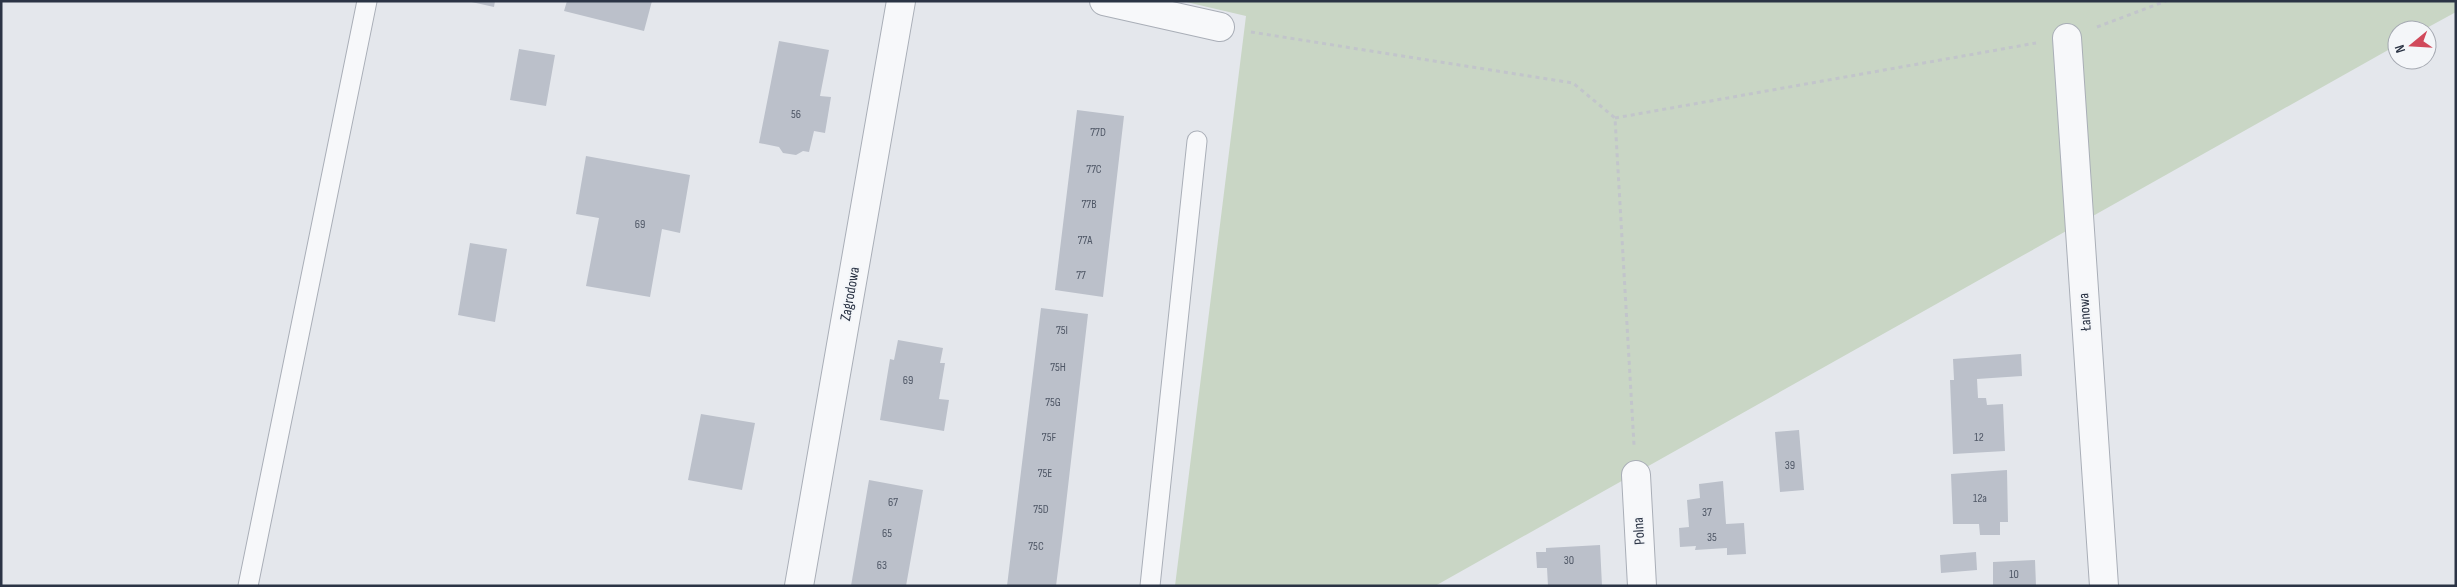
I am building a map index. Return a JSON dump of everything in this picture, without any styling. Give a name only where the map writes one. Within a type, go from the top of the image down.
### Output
[{"type":"street","name":"Zagrodowa","points":[[799,586],[901,1]]},
{"type":"street","points":[[1104,1],[1220,27]]},
{"type":"street","name":"Łanowa","points":[[2067,38],[2104,586]]},
{"type":"street","name":"Polna","points":[[1636,475],[1642,586]]},
{"type":"lane","points":[[248,586],[367,1]]},
{"type":"lane","points":[[1150,586],[1197,141]]},
{"type":"path","points":[[1615,118],[2067,38],[2166,1]]},
{"type":"path","points":[[1220,27],[1573,83],[1615,118],[1636,475]]},
{"type":"green space","points":[[1182,1],[2456,1],[2456,12],[2437,22],[2437,20],[2387,20],[2387,51],[1435,586],[1175,586],[1246,16]]},
{"type":"building","points":[[467,1],[495,1],[494,7]]},
{"type":"building","points":[[567,1],[652,1],[644,31],[564,11]]},
{"type":"building","points":[[779,41],[829,50],[820,96],[831,97],[825,133],[814,131],[809,152],[803,151],[796,155],[783,153],[779,147],[759,143]]},
{"type":"building","points":[[519,49],[555,55],[546,106],[510,100]]},
{"type":"building","points":[[1077,110],[1124,116],[1103,297],[1055,290]]},
{"type":"building","points":[[586,156],[690,175],[680,233],[662,229],[650,297],[586,286],[599,218],[576,214]]},
{"type":"building","points":[[470,243],[507,249],[495,322],[458,315]]},
{"type":"building","points":[[1041,308],[1088,314],[1063,530],[1056,586],[1007,586]]},
{"type":"building","points":[[898,340],[943,348],[940,363],[945,363],[939,399],[949,400],[944,431],[880,420],[890,359],[894,360]]},
{"type":"building","points":[[2021,354],[2022,376],[1977,379],[1978,398],[1986,398],[1987,405],[2003,404],[2005,451],[1953,454],[1950,380],[1954,380],[1953,359]]},
{"type":"building","points":[[701,414],[755,423],[742,490],[688,480]]},
{"type":"building","points":[[1799,430],[1804,490],[1780,492],[1775,432]]},
{"type":"building","points":[[2007,470],[2008,522],[2000,522],[2000,535],[1980,535],[1979,524],[1953,524],[1951,474]]},
{"type":"building","points":[[869,480],[923,490],[906,586],[851,586]]},
{"type":"building","points":[[1723,481],[1726,524],[1744,523],[1746,554],[1727,555],[1727,548],[1695,550],[1696,546],[1680,547],[1679,528],[1689,527],[1687,500],[1700,498],[1699,484]]},
{"type":"building","points":[[1600,545],[1602,586],[1548,586],[1547,568],[1537,568],[1536,552],[1546,552],[1546,548]]},
{"type":"building","points":[[1976,552],[1977,570],[1941,573],[1940,555]]},
{"type":"building","points":[[2035,560],[2036,586],[1993,586],[1993,562]]}]
